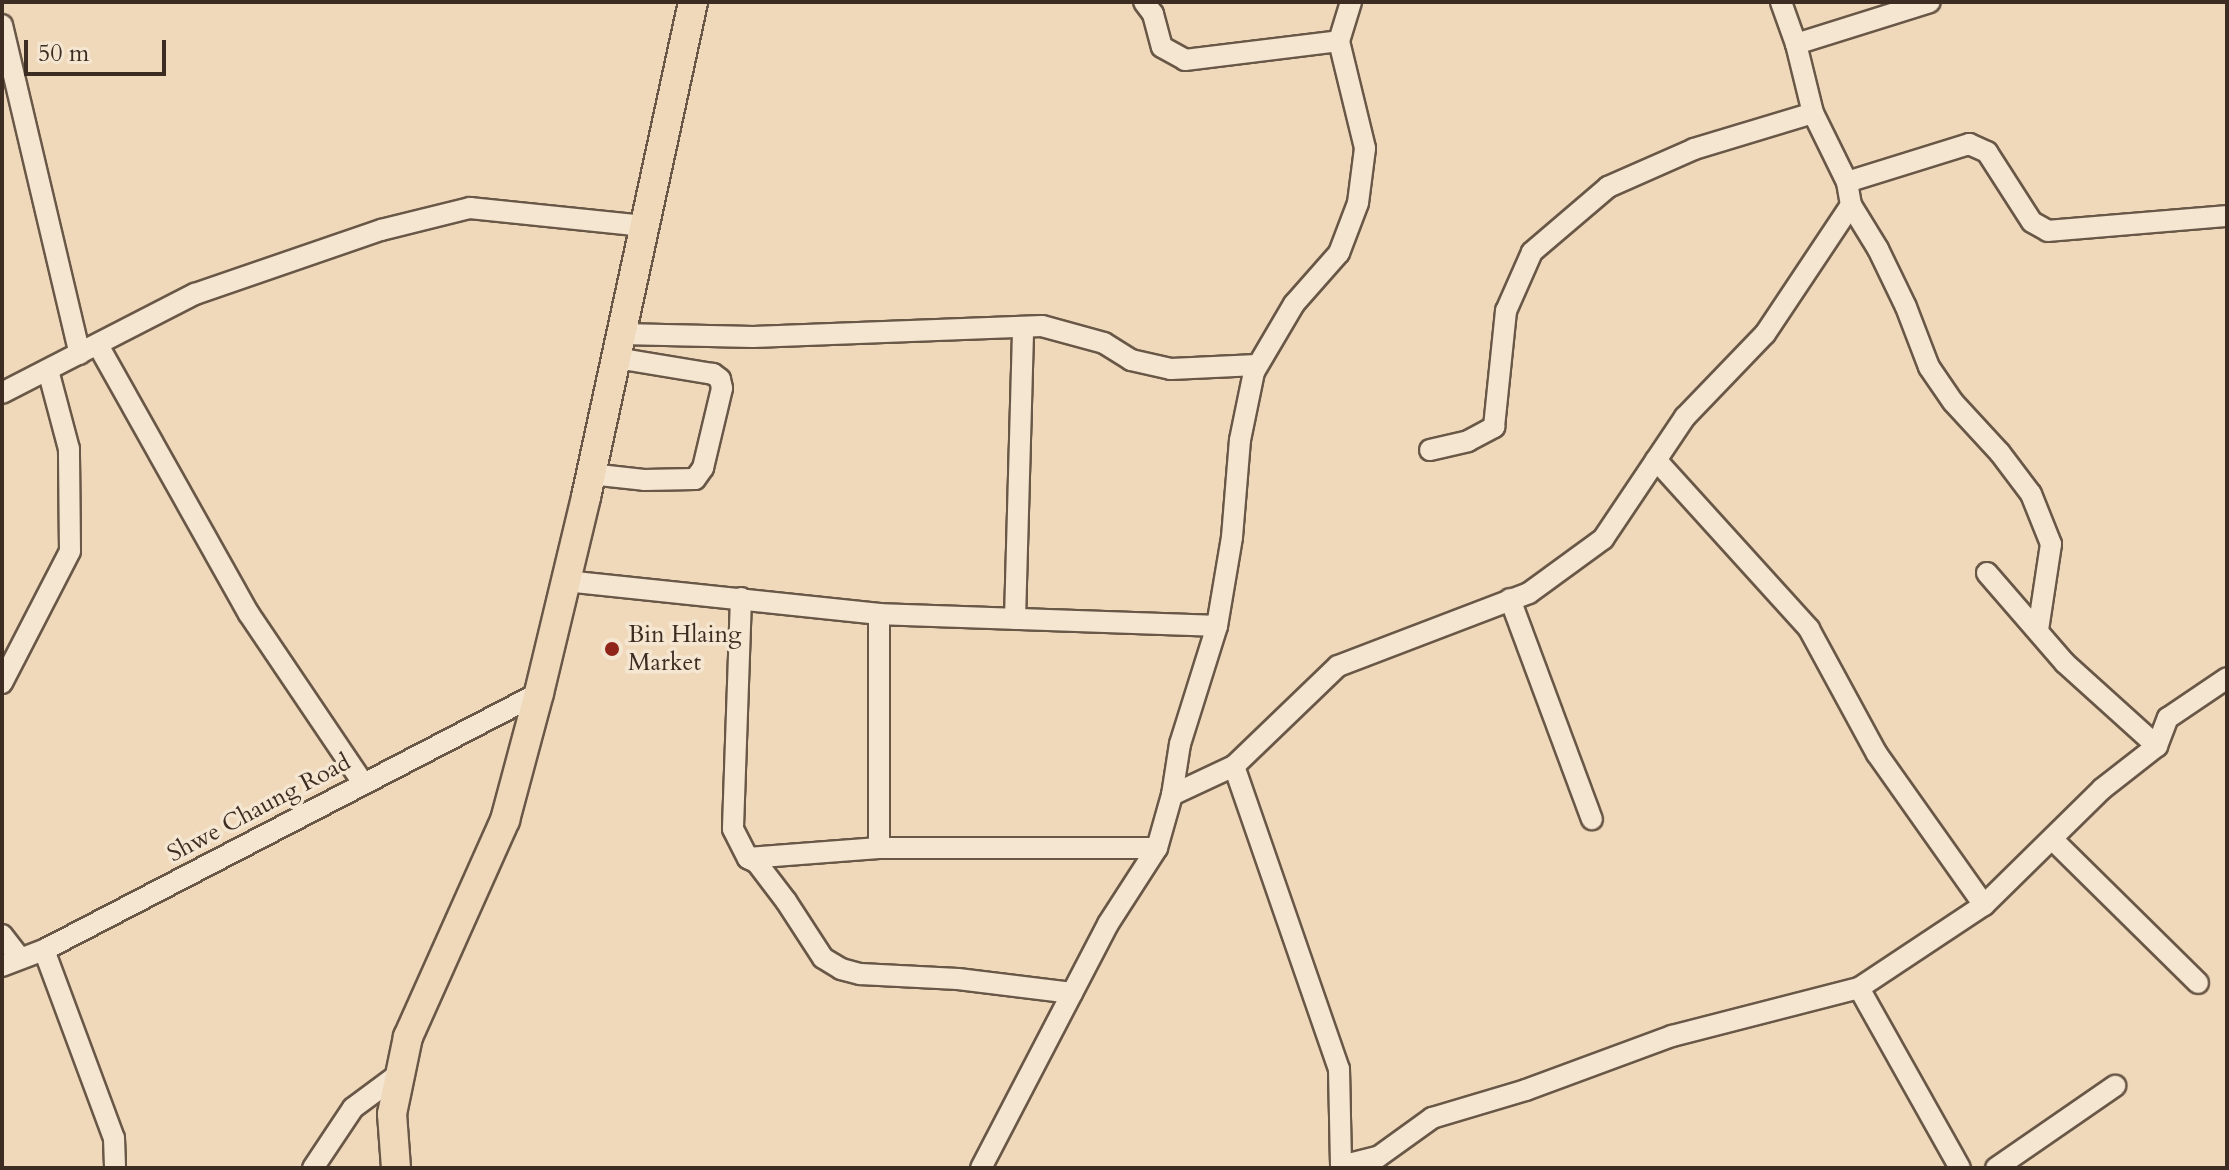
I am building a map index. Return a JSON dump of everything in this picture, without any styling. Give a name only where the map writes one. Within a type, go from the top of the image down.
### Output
[{"type":"highway","points":[[396,1168],[392,1114],[408,1037],[505,820],[539,693],[693,2]]},
{"type":"street","points":[[1144,2],[1153,14],[1162,47],[1185,60],[1339,41]]},
{"type":"street","points":[[981,1168],[1108,924],[1157,848],[1172,795],[1180,744],[1217,626],[1232,537],[1240,440],[1257,365],[1294,304],[1339,253],[1358,203],[1365,148],[1339,41],[1351,2]]},
{"type":"street","points":[[1781,2],[1796,44],[1813,113],[1847,182],[1851,205],[1884,260],[1929,367],[1953,402],[2000,453],[2031,494],[2051,544],[2038,630]]},
{"type":"street","points":[[1796,44],[1930,2]]},
{"type":"street","points":[[2,25],[89,349],[249,614],[363,783]]},
{"type":"street","points":[[1430,450],[1468,441],[1494,427],[1506,311],[1532,252],[1608,187],[1694,149],[1813,113]]},
{"type":"street","points":[[1847,182],[1969,144],[1987,152],[2032,222],[2048,231],[2126,223],[2180,223],[2227,216]]},
{"type":"street","points":[[1172,795],[1234,766],[1338,666],[1529,593],[1603,539],[1685,417],[1765,334],[1851,205]]},
{"type":"street","points":[[2,393],[195,294],[381,230],[470,208],[644,226]]},
{"type":"street","points":[[618,346],[1023,327],[1070,332],[1104,343],[1131,360],[1171,369],[1257,365]]},
{"type":"street","points":[[1015,619],[1023,327]]},
{"type":"street","points":[[590,474],[674,482],[695,479],[703,468],[722,388],[720,379],[713,374],[618,346]]},
{"type":"street","points":[[2,683],[70,551],[69,449],[48,370]]},
{"type":"street","points":[[1656,460],[1809,629],[1877,754],[1984,905]]},
{"type":"street","points":[[1987,573],[2065,663],[2157,746]]},
{"type":"street","points":[[566,581],[879,614],[1217,626]]},
{"type":"street","points":[[741,598],[733,829],[748,858],[757,863],[786,901],[823,958],[841,969],[860,974],[958,979],[1072,993]]},
{"type":"street","points":[[1510,599],[1592,819]]},
{"type":"street","points":[[879,614],[879,848]]},
{"type":"street","points":[[1234,766],[1339,1069],[1341,1167],[1378,1157],[1432,1118],[1526,1090],[1672,1036],[1859,988],[1984,905],[2102,789],[2157,746],[2168,718],[2227,678]]},
{"type":"street","name":"Shwe Chaung Road","points":[[10,962],[44,950],[539,693]]},
{"type":"street","points":[[2052,839],[2198,983]]},
{"type":"street","points":[[748,858],[879,848],[1157,848]]},
{"type":"street","points":[[2,935],[10,962]]},
{"type":"street","points":[[44,950],[114,1138],[115,1168]]},
{"type":"street","points":[[1859,988],[1960,1168]]},
{"type":"street","points":[[313,1168],[353,1108],[399,1074]]},
{"type":"street","points":[[1996,1168],[2115,1086]]},
{"type":"place","name":"Bin Hlaing Market","points":[[612,649]]}]
